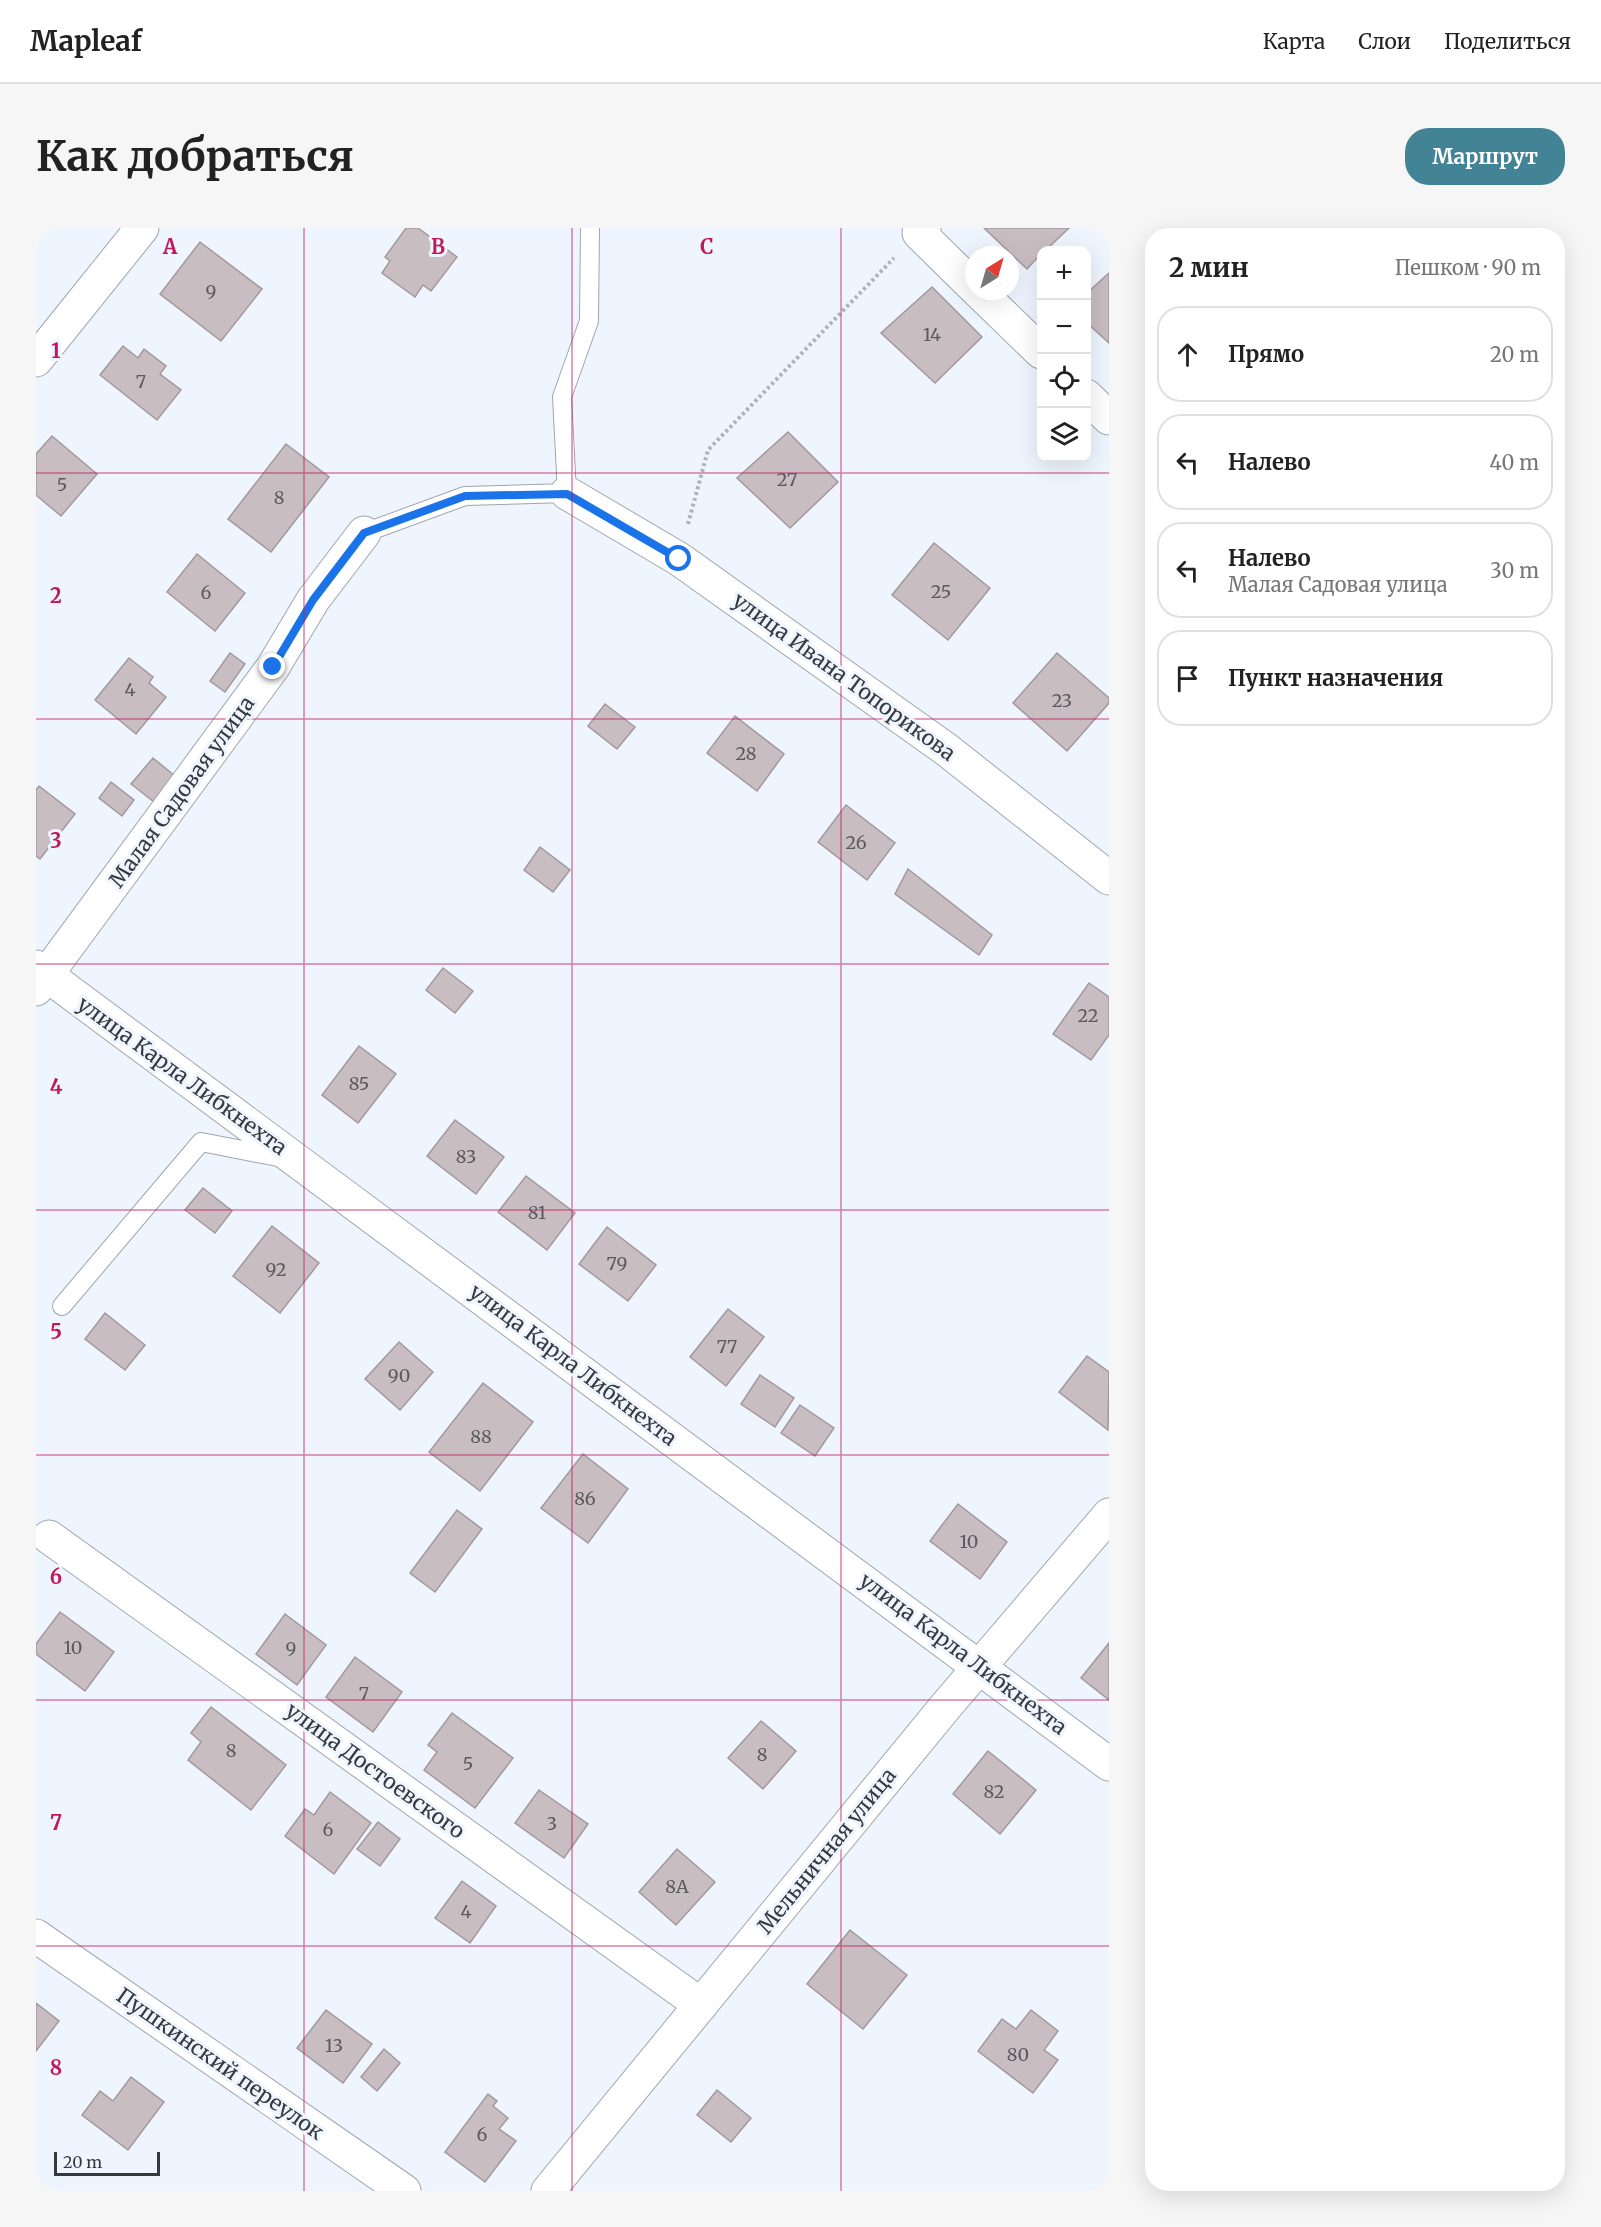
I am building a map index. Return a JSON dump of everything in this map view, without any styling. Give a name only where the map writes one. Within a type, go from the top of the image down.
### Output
[{"type":"street","points":[[36,360],[142,228]]},
{"type":"street","points":[[921,231],[965,277]]},
{"type":"street","points":[[987,300],[1037,348]]},
{"type":"street","points":[[1091,401],[1109,418]]},
{"type":"street","name":"улица Ивана Топорикова","points":[[567,494],[679,559],[947,750],[1109,878]]},
{"type":"street","name":"Малая Садовая улица","points":[[40,977],[273,667],[313,600],[364,533]]},
{"type":"street","name":"улица Карла Либкнехта","points":[[40,977],[297,1160],[979,1665],[1109,1764]]},
{"type":"street","name":"Мельничная улица","points":[[548,2191],[979,1665],[1109,1515]]},
{"type":"street","name":"улица Достоевского","points":[[49,1537],[701,2005]]},
{"type":"street","name":"Пушкинский переулок","points":[[36,1936],[404,2191]]},
{"type":"lane","points":[[364,533],[465,496],[567,494],[562,397],[590,321],[590,228]]},
{"type":"lane","points":[[62,1306],[201,1142],[297,1160]]},
{"type":"path","points":[[679,559],[708,450],[921,231]]},
{"type":"building","points":[[406,228],[418,228],[457,257],[431,291],[423,285],[415,297],[382,273],[390,261],[385,257]]},
{"type":"building","points":[[984,228],[1069,228],[1050,246],[1037,246],[1037,258],[1027,269],[1019,261],[1019,246],[1003,246]]},
{"type":"building","points":[[200,242],[262,289],[221,341],[160,294]]},
{"type":"building","points":[[1109,273],[1109,343],[1091,327],[1091,289]]},
{"type":"building","points":[[932,287],[982,337],[935,383],[881,333]]},
{"type":"building","points":[[123,346],[138,358],[144,349],[166,366],[160,374],[181,390],[157,420],[100,375]]},
{"type":"building","points":[[788,432],[838,482],[790,528],[737,478]]},
{"type":"building","points":[[52,436],[97,474],[61,516],[36,495],[36,454]]},
{"type":"building","points":[[286,444],[329,477],[271,552],[228,519]]},
{"type":"building","points":[[934,543],[990,588],[948,640],[892,595]]},
{"type":"building","points":[[197,554],[245,593],[215,631],[167,592]]},
{"type":"building","points":[[230,653],[245,664],[225,692],[210,681]]},
{"type":"building","points":[[1057,653],[1109,698],[1109,703],[1067,751],[1013,703]]},
{"type":"building","points":[[129,658],[153,677],[149,683],[166,697],[136,734],[95,700]]},
{"type":"building","points":[[605,704],[635,727],[617,749],[588,726]]},
{"type":"building","points":[[735,716],[784,754],[757,791],[707,753]]},
{"type":"building","points":[[153,758],[175,776],[154,802],[131,784]]},
{"type":"building","points":[[111,782],[134,800],[122,816],[99,798]]},
{"type":"building","points":[[39,786],[75,814],[40,859],[36,856],[36,790]]},
{"type":"building","points":[[846,805],[895,843],[867,880],[818,842]]},
{"type":"building","points":[[540,847],[570,870],[553,892],[524,870]]},
{"type":"building","points":[[908,869],[992,935],[979,955],[895,894]]},
{"type":"building","points":[[443,968],[473,991],[455,1013],[426,990]]},
{"type":"building","points":[[1089,983],[1109,997],[1109,1035],[1091,1060],[1053,1034]]},
{"type":"building","points":[[359,1046],[396,1074],[358,1123],[322,1095]]},
{"type":"building","points":[[455,1120],[504,1157],[476,1194],[427,1156]]},
{"type":"building","points":[[526,1176],[575,1213],[547,1250],[498,1212]]},
{"type":"building","points":[[203,1188],[232,1211],[215,1233],[185,1210]]},
{"type":"building","points":[[272,1226],[319,1263],[280,1313],[233,1276]]},
{"type":"building","points":[[607,1227],[656,1265],[628,1301],[579,1264]]},
{"type":"building","points":[[728,1309],[764,1337],[726,1386],[690,1357]]},
{"type":"building","points":[[105,1313],[145,1345],[125,1370],[85,1339]]},
{"type":"building","points":[[399,1342],[433,1372],[400,1410],[365,1379]]},
{"type":"building","points":[[1087,1356],[1109,1372],[1108,1430],[1059,1392]]},
{"type":"building","points":[[760,1375],[794,1398],[775,1427],[741,1404]]},
{"type":"building","points":[[483,1383],[533,1422],[480,1491],[429,1452]]},
{"type":"building","points":[[800,1405],[834,1428],[815,1456],[781,1433]]},
{"type":"building","points":[[583,1454],[628,1489],[588,1543],[541,1508]]},
{"type":"building","points":[[958,1504],[1007,1542],[980,1579],[930,1541]]},
{"type":"building","points":[[457,1510],[482,1529],[435,1592],[410,1573]]},
{"type":"building","points":[[60,1612],[114,1652],[85,1691],[36,1654],[36,1644]]},
{"type":"building","points":[[285,1614],[326,1645],[297,1685],[256,1654]]},
{"type":"building","points":[[1109,1643],[1109,1700],[1081,1678]]},
{"type":"building","points":[[355,1657],[402,1692],[373,1732],[326,1697]]},
{"type":"building","points":[[211,1707],[286,1765],[251,1810],[188,1760],[201,1742],[191,1733]]},
{"type":"building","points":[[452,1713],[513,1758],[475,1808],[424,1770],[437,1752],[428,1745]]},
{"type":"building","points":[[761,1721],[796,1751],[763,1789],[728,1758]]},
{"type":"building","points":[[988,1751],[1036,1790],[1000,1834],[953,1794]]},
{"type":"building","points":[[539,1790],[588,1824],[564,1858],[515,1823]]},
{"type":"building","points":[[330,1792],[371,1823],[334,1874],[285,1836],[305,1809],[314,1815]]},
{"type":"building","points":[[378,1822],[400,1839],[380,1866],[357,1849]]},
{"type":"building","points":[[677,1849],[715,1882],[676,1925],[639,1892]]},
{"type":"building","points":[[462,1881],[496,1906],[470,1943],[435,1918]]},
{"type":"building","points":[[850,1930],[907,1975],[863,2029],[807,1984]]},
{"type":"building","points":[[36,2003],[59,2021],[36,2051]]},
{"type":"building","points":[[326,2010],[372,2044],[343,2083],[297,2048]]},
{"type":"building","points":[[1031,2010],[1058,2031],[1044,2050],[1058,2060],[1033,2093],[978,2051],[1002,2019],[1016,2029]]},
{"type":"building","points":[[384,2049],[400,2063],[377,2091],[361,2077]]},
{"type":"building","points":[[131,2077],[164,2102],[128,2150],[82,2115],[100,2091],[113,2101]]},
{"type":"building","points":[[717,2090],[751,2118],[731,2142],[697,2115]]},
{"type":"building","points":[[488,2094],[497,2101],[493,2106],[508,2118],[499,2129],[516,2141],[485,2182],[445,2152]]},
{"type":"route","points":[[273,667],[313,600],[364,533],[465,496],[567,494],[679,559]]}]
